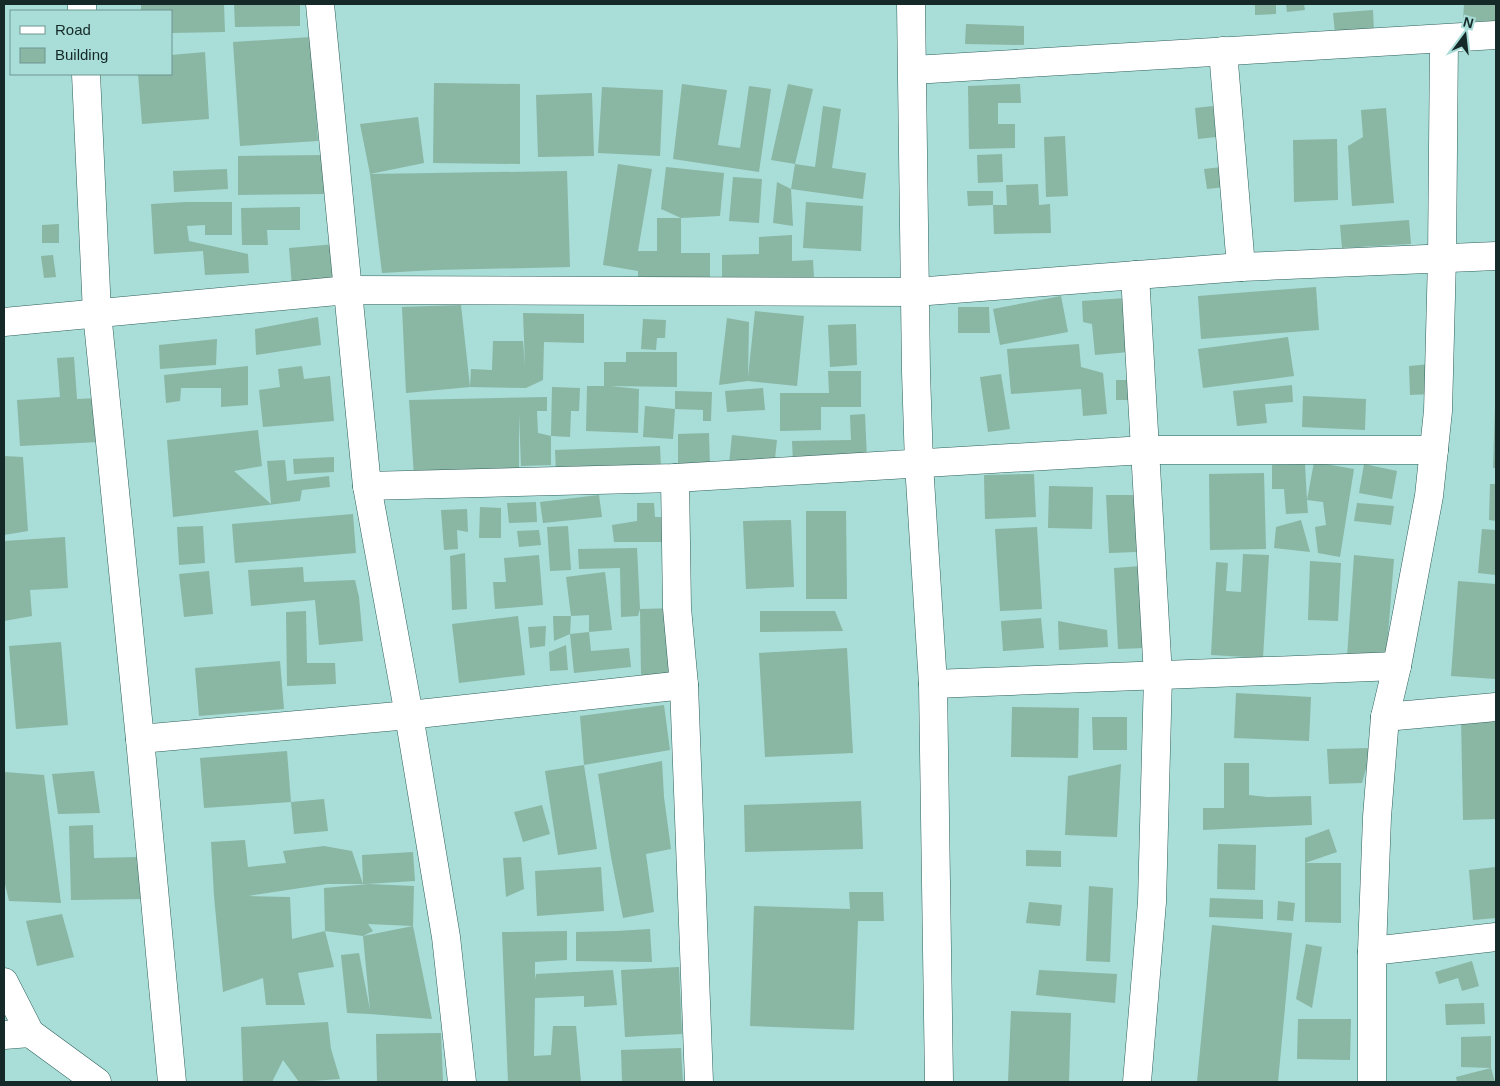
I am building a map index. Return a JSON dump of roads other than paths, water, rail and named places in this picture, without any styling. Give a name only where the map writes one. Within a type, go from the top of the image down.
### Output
[{"type":"street","points":[[320,4],[367,486],[409,715],[446,937],[462,1082]]},
{"type":"street","points":[[911,4],[919,464],[933,684],[939,1082]]},
{"type":"street","points":[[913,70],[1496,35]]},
{"type":"street","points":[[1372,1082],[1372,951],[1377,817],[1385,717],[1397,666],[1429,496],[1438,411],[1442,258],[1444,39]]},
{"type":"street","points":[[1223,51],[1241,267]]},
{"type":"street","points":[[86,75],[97,313],[172,1082]]},
{"type":"street","points":[[4,322],[348,290],[915,292],[1241,267],[1496,256]]},
{"type":"street","points":[[1134,275],[1158,676],[1152,902],[1137,1082]]},
{"type":"street","points":[[367,486],[675,478],[1145,450],[1434,450]]},
{"type":"street","points":[[675,478],[677,608],[684,685],[698,1082]]},
{"type":"street","points":[[933,684],[1397,666]]},
{"type":"street","points":[[140,739],[409,715],[684,685]]},
{"type":"street","points":[[1385,717],[1496,707]]},
{"type":"street","points":[[1372,951],[1496,937]]},
{"type":"street","points":[[4,982],[30,1033],[97,1082]]},
{"type":"street","points":[[4,1036],[30,1033]]}]
